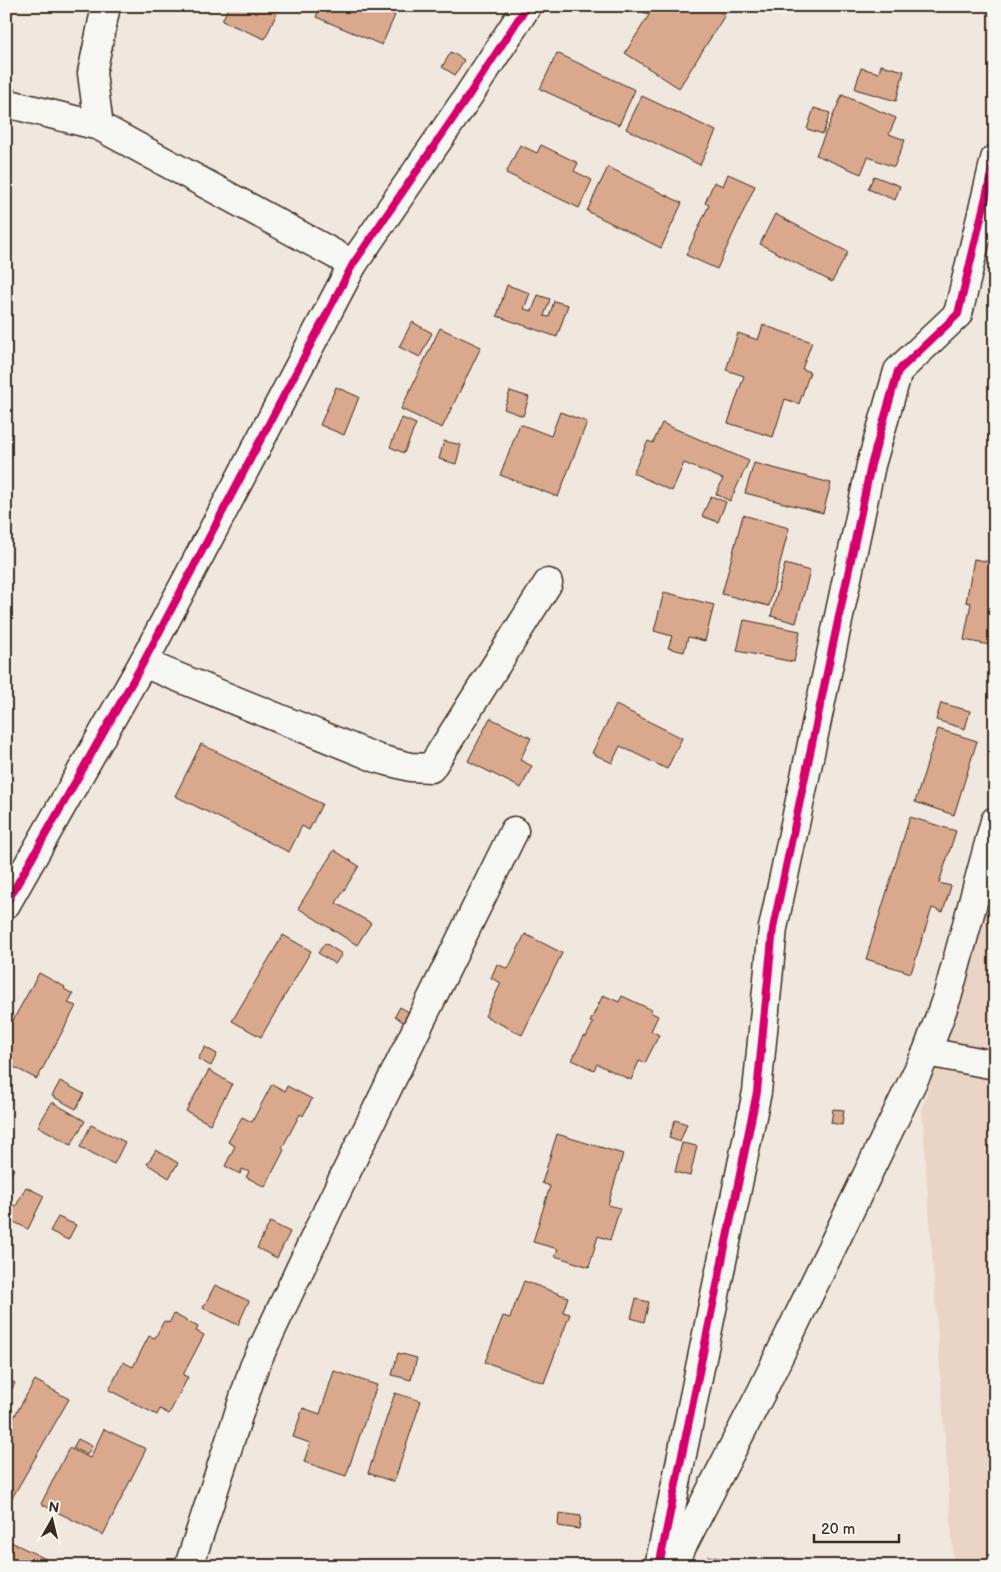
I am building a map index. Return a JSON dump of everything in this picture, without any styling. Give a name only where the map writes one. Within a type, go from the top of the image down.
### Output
[{"type":"street","points":[[99,126],[92,73],[106,6]]},
{"type":"street","points":[[6,904],[143,663],[353,264],[467,98],[527,6]]},
{"type":"street","points":[[6,103],[99,126],[353,264]]},
{"type":"street","points":[[659,1566],[757,1092],[773,928],[871,465],[898,371],[958,314],[995,159]]},
{"type":"street","points":[[143,663],[379,759],[410,767],[431,768],[548,583]]},
{"type":"street","points":[[672,1566],[762,1391],[927,1052],[948,994],[995,821]]},
{"type":"street","points":[[188,1566],[254,1368],[332,1201],[514,831]]},
{"type":"street","points":[[927,1052],[995,1065]]},
{"type":"shaded area","points":[[995,850],[995,1566],[954,1566],[922,1110]]},
{"type":"building","points":[[229,6],[280,6],[265,39],[222,21]]},
{"type":"building","points":[[321,6],[391,6],[388,11],[395,15],[382,45],[316,17]]},
{"type":"building","points":[[640,6],[711,6],[725,15],[679,88],[625,53],[649,15],[638,9]]},
{"type":"building","points":[[451,52],[464,60],[455,75],[442,67]]},
{"type":"building","points":[[557,53],[635,90],[619,125],[540,89]]},
{"type":"building","points":[[881,65],[904,71],[896,101],[855,89],[861,68],[879,73]]},
{"type":"building","points":[[842,95],[896,118],[889,134],[905,140],[894,167],[868,157],[861,174],[816,155]]},
{"type":"building","points":[[642,96],[716,131],[700,165],[626,129]]},
{"type":"building","points":[[814,108],[830,113],[823,134],[807,129]]},
{"type":"building","points":[[520,145],[537,153],[541,145],[578,163],[574,171],[592,180],[579,208],[506,173]]},
{"type":"building","points":[[608,167],[682,203],[661,248],[587,211]]},
{"type":"building","points":[[728,174],[755,186],[717,269],[686,255],[709,205],[705,203],[714,182],[723,186]]},
{"type":"building","points":[[874,176],[900,186],[895,200],[868,189]]},
{"type":"building","points":[[775,214],[848,252],[832,282],[760,244]]},
{"type":"building","points":[[507,285],[530,293],[524,309],[532,311],[538,295],[550,299],[544,316],[549,317],[554,301],[568,305],[557,337],[497,316]]},
{"type":"building","points":[[412,322],[432,333],[420,357],[399,347]]},
{"type":"building","points":[[763,325],[812,342],[802,369],[810,372],[799,404],[785,399],[773,437],[728,423],[744,376],[726,370],[738,333],[758,340]]},
{"type":"building","points":[[440,328],[481,347],[442,428],[401,409]]},
{"type":"building","points":[[336,387],[359,397],[344,435],[320,425]]},
{"type":"building","points":[[510,391],[529,397],[523,416],[504,409]]},
{"type":"building","points":[[560,412],[587,422],[558,497],[500,475],[520,424],[551,436]]},
{"type":"building","points":[[402,418],[416,424],[404,453],[390,447]]},
{"type":"building","points":[[662,423],[749,461],[730,501],[716,494],[723,479],[684,463],[672,491],[633,473],[648,441],[653,443]]},
{"type":"building","points":[[444,441],[461,445],[456,464],[439,459]]},
{"type":"building","points":[[754,463],[831,483],[823,513],[745,493]]},
{"type":"building","points":[[711,496],[726,502],[718,522],[702,516]]},
{"type":"building","points":[[743,515],[789,528],[769,606],[722,594]]},
{"type":"building","points":[[974,559],[995,563],[995,646],[964,640],[971,603],[966,602]]},
{"type":"building","points":[[785,564],[810,571],[796,623],[771,616]]},
{"type":"building","points":[[664,592],[714,605],[705,641],[688,637],[684,652],[668,648],[672,636],[654,631]]},
{"type":"building","points":[[744,620],[800,631],[794,662],[737,651]]},
{"type":"building","points":[[941,703],[970,711],[965,729],[936,720]]},
{"type":"building","points":[[616,705],[682,738],[667,769],[620,746],[612,763],[592,753]]},
{"type":"building","points":[[490,718],[531,738],[520,760],[532,766],[521,788],[468,761]]},
{"type":"building","points":[[938,729],[977,741],[954,815],[915,802]]},
{"type":"building","points":[[201,744],[322,804],[309,830],[302,826],[289,852],[175,796]]},
{"type":"building","points":[[910,817],[956,831],[939,883],[951,886],[943,912],[932,908],[911,973],[866,959]]},
{"type":"building","points":[[334,850],[359,866],[336,903],[371,923],[357,945],[298,908]]},
{"type":"building","points":[[525,934],[562,953],[522,1035],[485,1016],[501,983],[491,978],[497,964],[508,969]]},
{"type":"building","points":[[283,935],[311,951],[261,1037],[232,1021]]},
{"type":"building","points":[[325,943],[342,954],[335,964],[318,953]]},
{"type":"building","points":[[39,973],[65,987],[64,989],[73,994],[68,1003],[76,1006],[37,1079],[6,1063],[6,1033]]},
{"type":"building","points":[[603,995],[619,1002],[622,996],[652,1010],[650,1012],[658,1016],[651,1031],[659,1035],[645,1063],[639,1061],[631,1080],[597,1064],[594,1070],[572,1060],[593,1023],[590,1022]]},
{"type":"building","points":[[400,1007],[409,1012],[403,1022],[395,1016]]},
{"type":"building","points":[[205,1047],[217,1054],[211,1066],[198,1059]]},
{"type":"building","points":[[209,1070],[232,1084],[210,1124],[186,1111]]},
{"type":"building","points":[[60,1081],[84,1094],[76,1109],[52,1096]]},
{"type":"building","points":[[272,1084],[285,1091],[287,1086],[312,1099],[303,1116],[300,1114],[282,1148],[284,1150],[265,1187],[246,1177],[249,1172],[242,1169],[240,1174],[225,1166],[235,1146],[228,1142],[242,1117],[252,1122]]},
{"type":"building","points":[[52,1102],[85,1121],[71,1145],[38,1126]]},
{"type":"building","points":[[833,1109],[844,1110],[842,1125],[831,1123]]},
{"type":"building","points":[[675,1120],[687,1124],[680,1142],[669,1138]]},
{"type":"building","points":[[91,1125],[125,1142],[114,1164],[80,1147]]},
{"type":"building","points":[[557,1134],[623,1154],[608,1205],[620,1208],[610,1240],[598,1236],[589,1267],[555,1256],[558,1249],[533,1242],[550,1186],[542,1183]]},
{"type":"building","points":[[682,1143],[697,1146],[690,1176],[675,1172]]},
{"type":"building","points":[[156,1150],[178,1163],[169,1178],[147,1164]]},
{"type":"building","points":[[6,1165],[14,1169],[6,1183]]},
{"type":"building","points":[[26,1187],[44,1196],[28,1229],[6,1218],[8,1203],[16,1206]]},
{"type":"building","points":[[58,1217],[76,1225],[68,1240],[50,1231]]},
{"type":"building","points":[[270,1222],[290,1232],[277,1258],[257,1248]]},
{"type":"building","points":[[524,1281],[568,1297],[563,1312],[570,1314],[544,1383],[485,1362],[503,1316],[510,1318]]},
{"type":"building","points":[[215,1285],[249,1301],[238,1325],[203,1308]]},
{"type":"building","points":[[636,1299],[649,1302],[644,1322],[631,1318]]},
{"type":"building","points":[[174,1314],[198,1327],[196,1331],[204,1335],[183,1375],[188,1377],[169,1414],[160,1409],[157,1415],[109,1390],[123,1362],[133,1367],[149,1336],[155,1338],[164,1321],[169,1323]]},
{"type":"building","points":[[398,1353],[417,1358],[411,1380],[392,1375]]},
{"type":"building","points":[[334,1371],[377,1385],[346,1476],[304,1462],[310,1443],[293,1437],[303,1408],[320,1414]]},
{"type":"building","points":[[6,1378],[15,1383],[9,1395],[6,1394]]},
{"type":"building","points":[[35,1380],[69,1399],[12,1498],[6,1495],[6,1431]]},
{"type":"building","points":[[395,1393],[421,1401],[394,1482],[368,1473]]},
{"type":"building","points":[[104,1429],[146,1449],[103,1535],[41,1504],[69,1448],[90,1458]]},
{"type":"building","points":[[78,1439],[92,1446],[87,1455],[73,1448]]},
{"type":"building","points":[[559,1513],[581,1516],[579,1529],[558,1526]]},
{"type":"building","points":[[9,1541],[60,1566],[6,1566],[6,1545]]},
{"type":"building","points":[[708,1556],[725,1559],[724,1566],[707,1566]]},
{"type":"cycle path","points":[[6,904],[143,663],[353,264],[467,98],[527,6]]},
{"type":"cycle path","points":[[659,1566],[757,1092],[773,928],[871,465],[898,371],[958,314],[995,159]]}]
